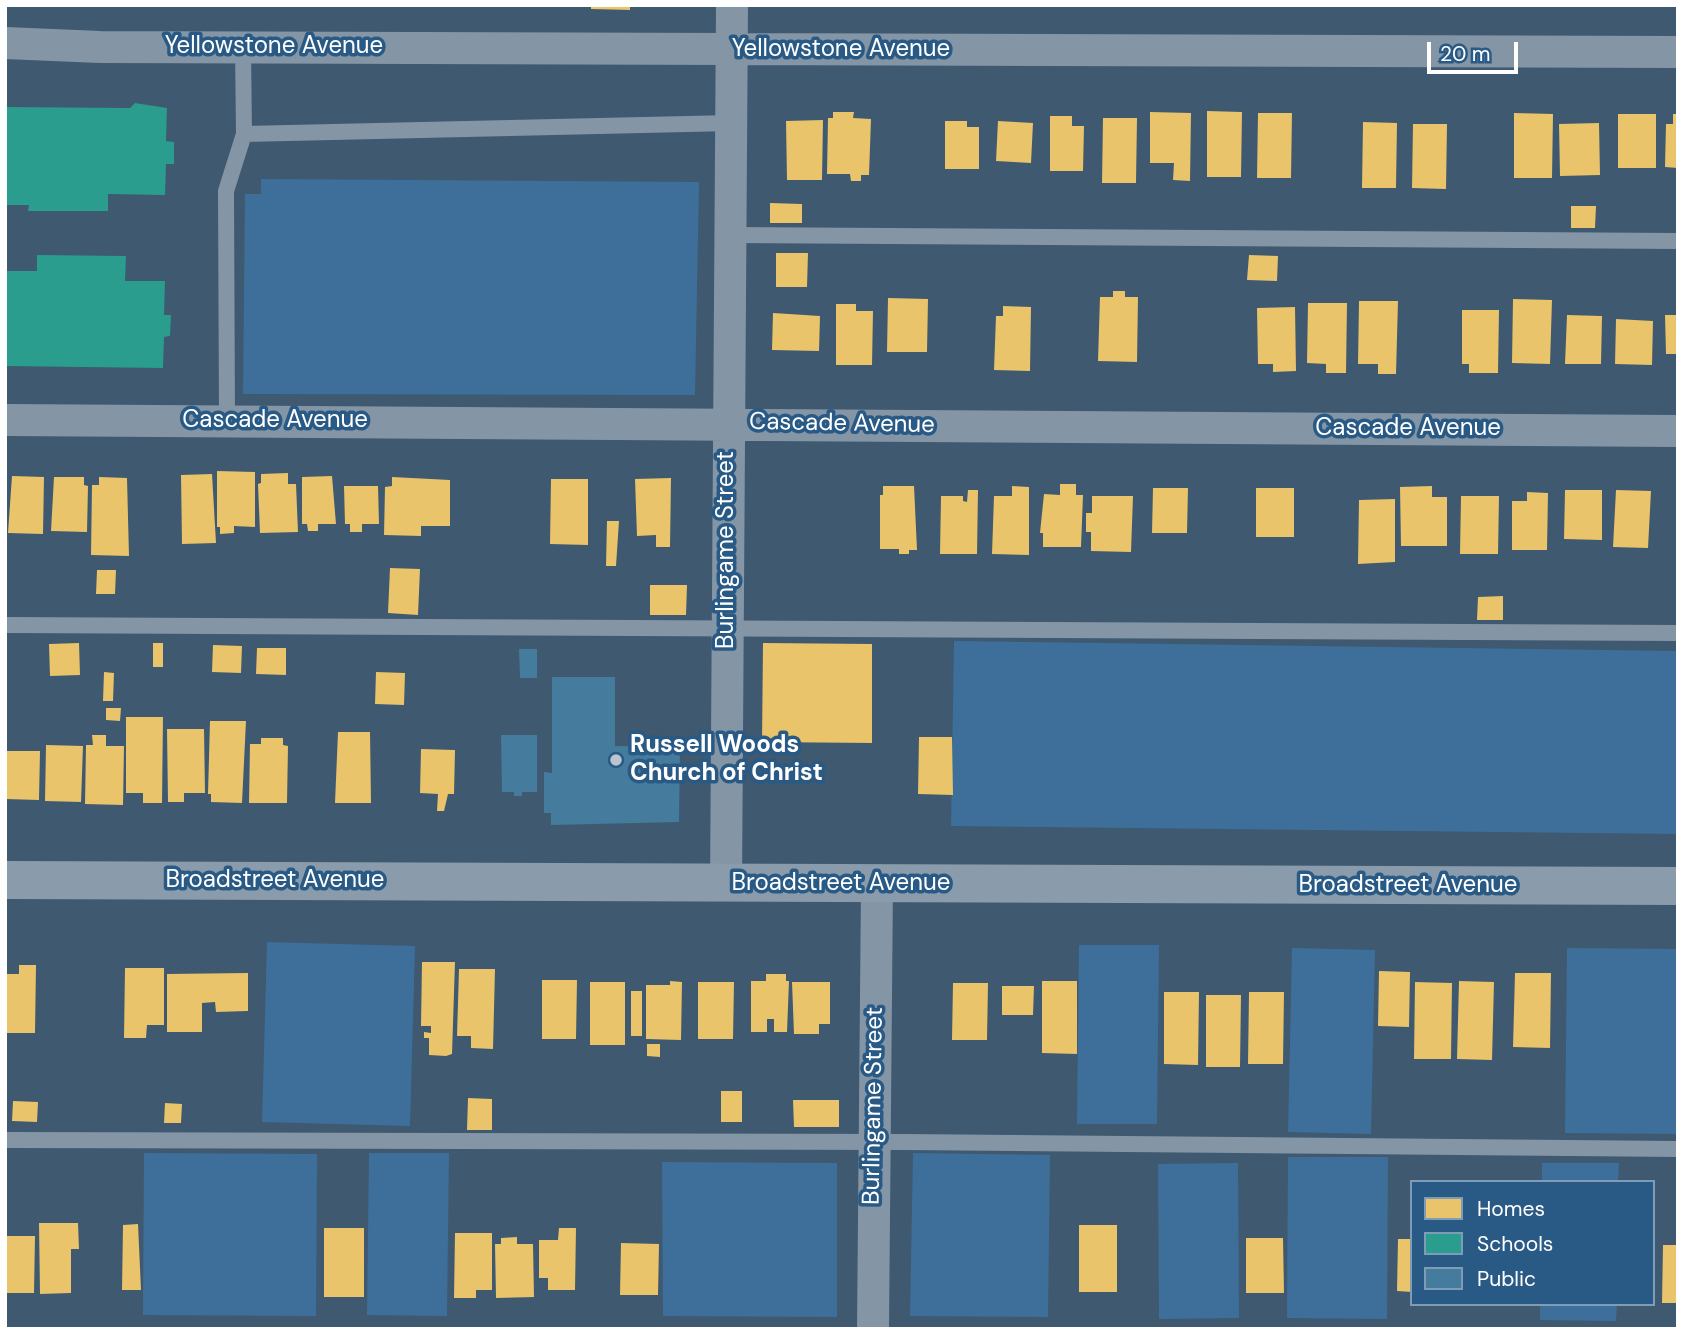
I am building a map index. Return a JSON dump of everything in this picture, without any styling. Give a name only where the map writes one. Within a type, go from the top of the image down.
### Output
[{"type":"street","name":"Burlingame Street","points":[[726,884],[727,423],[732,5]]},
{"type":"street","name":"Yellowstone Avenue","points":[[5,43],[243,47],[1678,52]]},
{"type":"street","name":"Cascade Avenue","points":[[5,420],[1678,431]]},
{"type":"street","name":"Broadstreet Avenue","points":[[5,880],[1678,886]]},
{"type":"street","name":"Burlingame Street","points":[[873,1329],[877,884]]},
{"type":"lane","points":[[227,421],[226,191],[244,134],[243,47]]},
{"type":"lane","points":[[244,134],[732,123]]},
{"type":"lane","points":[[730,235],[1678,242]]},
{"type":"lane","points":[[5,625],[1678,634]]},
{"type":"lane","points":[[5,1140],[874,1142],[1678,1149]]},
{"type":"shaded area","points":[[261,179],[699,182],[695,395],[243,394],[245,194],[261,194]]},
{"type":"shaded area","points":[[954,641],[1678,651],[1678,834],[951,826]]},
{"type":"shaded area","points":[[267,942],[415,946],[410,1126],[262,1122]]},
{"type":"shaded area","points":[[1079,945],[1159,945],[1157,1124],[1077,1124]]},
{"type":"shaded area","points":[[1292,948],[1375,950],[1371,1134],[1288,1132]]},
{"type":"shaded area","points":[[1567,948],[1678,949],[1678,1134],[1565,1133]]},
{"type":"shaded area","points":[[144,1153],[317,1154],[316,1316],[143,1315]]},
{"type":"shaded area","points":[[369,1153],[449,1153],[447,1316],[367,1315]]},
{"type":"shaded area","points":[[913,1153],[1050,1155],[1048,1317],[910,1316]]},
{"type":"shaded area","points":[[1288,1157],[1388,1157],[1387,1319],[1287,1318]]},
{"type":"shaded area","points":[[662,1162],[837,1163],[837,1317],[663,1316]]},
{"type":"shaded area","points":[[1238,1163],[1239,1318],[1159,1319],[1158,1164]]},
{"type":"shaded area","points":[[1542,1163],[1619,1163],[1618,1180],[1542,1180]]},
{"type":"shaded area","points":[[1540,1306],[1617,1306],[1616,1321],[1540,1320]]},
{"type":"building: Homes","points":[[591,5],[630,5],[630,10],[591,9]]},
{"type":"building: Homes","points":[[1207,111],[1242,112],[1241,177],[1207,177]]},
{"type":"building: Homes","points":[[833,112],[854,112],[853,118],[871,119],[869,175],[861,175],[861,181],[851,181],[850,174],[827,174],[828,118],[833,118]]},
{"type":"building: Homes","points":[[1150,112],[1191,113],[1190,181],[1173,180],[1174,163],[1150,163]]},
{"type":"building: Homes","points":[[1258,113],[1292,113],[1291,178],[1257,178]]},
{"type":"building: Homes","points":[[1514,113],[1553,114],[1552,178],[1514,178]]},
{"type":"building: Homes","points":[[1618,114],[1656,114],[1656,168],[1618,168]]},
{"type":"building: Homes","points":[[1673,114],[1678,114],[1678,168],[1665,167],[1666,124],[1673,124]]},
{"type":"building: Homes","points":[[1050,116],[1072,116],[1072,126],[1084,126],[1083,171],[1050,171]]},
{"type":"building: Homes","points":[[1103,118],[1137,118],[1136,183],[1102,183]]},
{"type":"building: Homes","points":[[823,120],[822,180],[787,180],[786,121]]},
{"type":"building: Homes","points":[[945,121],[967,121],[967,127],[979,127],[979,169],[945,169]]},
{"type":"building: Homes","points":[[998,121],[1033,123],[1031,163],[996,161]]},
{"type":"building: Homes","points":[[1363,122],[1397,123],[1396,188],[1362,188]]},
{"type":"building: Homes","points":[[1599,123],[1600,175],[1560,176],[1559,124]]},
{"type":"building: Homes","points":[[1413,124],[1447,124],[1446,189],[1412,188]]},
{"type":"building: Homes","points":[[770,203],[802,204],[802,223],[770,223]]},
{"type":"building: Homes","points":[[1571,206],[1596,206],[1595,228],[1571,228]]},
{"type":"building: Homes","points":[[776,253],[808,253],[807,287],[776,287]]},
{"type":"building: Homes","points":[[1249,255],[1278,256],[1277,281],[1247,280]]},
{"type":"building: Homes","points":[[1113,291],[1125,291],[1125,297],[1138,297],[1137,362],[1098,361],[1100,297],[1113,297]]},
{"type":"building: Homes","points":[[888,298],[928,299],[927,352],[887,352]]},
{"type":"building: Homes","points":[[1513,299],[1552,300],[1550,364],[1512,363]]},
{"type":"building: Homes","points":[[1359,301],[1398,301],[1396,374],[1378,374],[1378,364],[1358,364]]},
{"type":"building: Homes","points":[[1308,303],[1347,303],[1346,373],[1326,373],[1326,364],[1307,363]]},
{"type":"building: Homes","points":[[836,304],[856,304],[856,311],[873,311],[872,365],[836,365]]},
{"type":"building: Homes","points":[[1003,306],[1031,307],[1030,371],[994,370],[996,316],[1003,316]]},
{"type":"building: Homes","points":[[1295,307],[1296,371],[1273,372],[1273,364],[1258,364],[1257,308]]},
{"type":"building: Homes","points":[[1462,310],[1499,310],[1498,373],[1469,373],[1469,364],[1462,364]]},
{"type":"building: Homes","points":[[773,313],[820,316],[819,351],[772,350]]},
{"type":"building: Homes","points":[[1567,315],[1602,316],[1601,364],[1565,364]]},
{"type":"building: Homes","points":[[1665,315],[1678,315],[1678,354],[1666,354]]},
{"type":"building: Homes","points":[[1616,319],[1653,321],[1652,365],[1615,364]]},
{"type":"building: Homes","points":[[217,471],[255,472],[255,527],[234,526],[234,533],[220,534],[220,527],[217,527]]},
{"type":"building: Homes","points":[[288,473],[288,484],[296,484],[298,532],[260,533],[258,484],[261,483],[261,474]]},
{"type":"building: Homes","points":[[212,474],[216,543],[182,544],[181,475]]},
{"type":"building: Homes","points":[[12,476],[44,477],[43,534],[8,533]]},
{"type":"building: Homes","points":[[332,476],[336,524],[318,524],[318,531],[308,531],[307,524],[302,524],[302,477]]},
{"type":"building: Homes","points":[[54,477],[84,477],[84,485],[88,486],[87,532],[51,531]]},
{"type":"building: Homes","points":[[99,477],[127,478],[129,556],[91,555],[92,485],[99,485]]},
{"type":"building: Homes","points":[[392,477],[450,480],[450,526],[421,526],[421,536],[384,535],[385,487],[392,486]]},
{"type":"building: Homes","points":[[671,478],[670,547],[656,547],[656,535],[637,536],[635,479]]},
{"type":"building: Homes","points":[[551,479],[588,479],[588,545],[550,544]]},
{"type":"building: Homes","points":[[1060,484],[1076,484],[1076,495],[1083,495],[1081,547],[1043,547],[1043,533],[1040,533],[1044,494],[1060,495]]},
{"type":"building: Homes","points":[[344,486],[378,486],[379,524],[362,524],[362,532],[350,532],[350,524],[345,524]]},
{"type":"building: Homes","points":[[883,486],[914,486],[917,550],[909,550],[909,554],[899,554],[899,549],[880,549],[880,495],[883,495]]},
{"type":"building: Homes","points":[[1012,486],[1029,487],[1029,555],[992,554],[994,496],[1012,496]]},
{"type":"building: Homes","points":[[1432,486],[1432,497],[1447,497],[1447,546],[1401,546],[1400,487]]},
{"type":"building: Homes","points":[[1153,488],[1188,488],[1187,533],[1152,533]]},
{"type":"building: Homes","points":[[1256,488],[1294,488],[1294,537],[1256,537]]},
{"type":"building: Homes","points":[[968,490],[978,490],[977,554],[940,554],[941,496],[963,496],[963,501],[967,502]]},
{"type":"building: Homes","points":[[1565,490],[1602,490],[1602,540],[1564,539]]},
{"type":"building: Homes","points":[[1616,490],[1651,491],[1648,548],[1613,547]]},
{"type":"building: Homes","points":[[1527,492],[1548,493],[1547,550],[1512,550],[1512,501],[1527,501]]},
{"type":"building: Homes","points":[[1092,496],[1133,496],[1131,552],[1091,551],[1091,532],[1086,532],[1086,513],[1092,513]]},
{"type":"building: Homes","points":[[1461,496],[1499,496],[1498,554],[1460,554]]},
{"type":"building: Homes","points":[[1395,499],[1395,562],[1358,564],[1359,500]]},
{"type":"building: Homes","points":[[607,521],[619,521],[616,566],[606,566]]},
{"type":"building: Homes","points":[[390,568],[420,569],[418,615],[388,613]]},
{"type":"building: Homes","points":[[97,570],[116,570],[115,594],[96,594]]},
{"type":"building: Homes","points":[[650,585],[687,585],[686,615],[650,615]]},
{"type":"building: Homes","points":[[1503,596],[1503,620],[1477,620],[1478,597]]},
{"type":"building: Homes","points":[[79,643],[80,675],[50,676],[49,644]]},
{"type":"building: Homes","points":[[153,643],[163,643],[163,667],[153,667]]},
{"type":"building: Homes","points":[[763,643],[872,644],[872,743],[762,742]]},
{"type":"building: Homes","points":[[213,645],[242,646],[241,673],[212,672]]},
{"type":"building: Homes","points":[[257,648],[286,648],[286,675],[256,674]]},
{"type":"building: Homes","points":[[104,672],[114,673],[113,701],[103,701]]},
{"type":"building: Homes","points":[[376,672],[405,673],[404,705],[375,704]]},
{"type":"building: Homes","points":[[106,708],[121,708],[120,721],[106,720]]},
{"type":"building: Homes","points":[[126,717],[163,717],[162,803],[143,803],[143,793],[126,793]]},
{"type":"building: Homes","points":[[210,721],[246,721],[242,803],[211,802],[211,794],[208,794]]},
{"type":"building: Homes","points":[[167,729],[204,729],[205,793],[184,793],[184,802],[168,802]]},
{"type":"building: Homes","points":[[338,732],[370,732],[371,803],[335,803]]},
{"type":"building: Homes","points":[[92,735],[106,735],[106,746],[124,746],[123,805],[85,804],[86,745],[93,745]]},
{"type":"building: Homes","points":[[919,737],[952,737],[953,795],[918,794]]},
{"type":"building: Homes","points":[[261,738],[283,738],[283,745],[288,746],[287,803],[249,803],[250,744],[261,744]]},
{"type":"building: Homes","points":[[46,745],[83,746],[81,802],[45,801]]},
{"type":"building: Homes","points":[[421,749],[455,750],[454,794],[448,794],[444,811],[437,811],[438,794],[420,793]]},
{"type":"building: Homes","points":[[5,751],[40,751],[39,800],[5,799]]},
{"type":"building: Homes","points":[[422,962],[455,962],[452,1054],[446,1056],[429,1055],[429,1038],[424,1038],[424,1032],[431,1033],[431,1026],[421,1026]]},
{"type":"building: Homes","points":[[19,965],[36,965],[35,1033],[5,1033],[5,974],[19,974]]},
{"type":"building: Homes","points":[[125,968],[164,968],[164,1025],[147,1025],[146,1038],[124,1038]]},
{"type":"building: Homes","points":[[459,969],[495,969],[493,1049],[471,1048],[471,1036],[457,1036]]},
{"type":"building: Homes","points":[[1379,971],[1410,972],[1409,1027],[1378,1026]]},
{"type":"building: Homes","points":[[248,973],[248,1011],[216,1012],[215,1002],[202,1003],[202,1032],[167,1032],[167,974]]},
{"type":"building: Homes","points":[[1515,973],[1551,973],[1550,1048],[1513,1047]]},
{"type":"building: Homes","points":[[766,974],[786,974],[786,981],[789,981],[787,1032],[774,1032],[774,1019],[767,1019],[767,1032],[751,1032],[751,981],[766,981]]},
{"type":"building: Homes","points":[[542,980],[577,980],[576,1039],[542,1039]]},
{"type":"building: Homes","points":[[670,981],[682,982],[681,1040],[646,1039],[646,985],[670,985]]},
{"type":"building: Homes","points":[[1042,981],[1077,981],[1077,1054],[1042,1053]]},
{"type":"building: Homes","points":[[1459,981],[1494,982],[1492,1060],[1457,1059]]},
{"type":"building: Homes","points":[[590,982],[625,982],[625,1045],[590,1045]]},
{"type":"building: Homes","points":[[698,982],[734,982],[733,1039],[698,1039]]},
{"type":"building: Homes","points":[[792,982],[830,982],[830,1024],[819,1024],[819,1034],[794,1034]]},
{"type":"building: Homes","points":[[1415,982],[1452,983],[1451,1059],[1414,1059]]},
{"type":"building: Homes","points":[[953,983],[988,983],[987,1040],[952,1040]]},
{"type":"building: Homes","points":[[1002,986],[1034,986],[1033,1015],[1002,1015]]},
{"type":"building: Homes","points":[[631,991],[642,991],[642,1036],[631,1036]]},
{"type":"building: Homes","points":[[1164,992],[1199,992],[1198,1065],[1164,1064]]},
{"type":"building: Homes","points":[[1249,992],[1284,992],[1283,1064],[1248,1064]]},
{"type":"building: Homes","points":[[1206,995],[1241,995],[1240,1067],[1206,1067]]},
{"type":"building: Homes","points":[[647,1044],[660,1044],[660,1057],[647,1056]]},
{"type":"building: Homes","points":[[721,1091],[742,1091],[742,1122],[721,1122]]},
{"type":"building: Homes","points":[[468,1098],[492,1099],[492,1130],[467,1130]]},
{"type":"building: Homes","points":[[793,1100],[839,1100],[839,1127],[794,1127]]},
{"type":"building: Homes","points":[[13,1101],[38,1102],[37,1122],[12,1121]]},
{"type":"building: Homes","points":[[165,1103],[182,1104],[181,1123],[164,1123]]},
{"type":"building: Homes","points":[[39,1223],[78,1223],[79,1249],[71,1249],[71,1293],[40,1294]]},
{"type":"building: Homes","points":[[138,1224],[141,1290],[122,1290],[123,1225]]},
{"type":"building: Homes","points":[[1079,1225],[1117,1225],[1117,1292],[1079,1292]]},
{"type":"building: Homes","points":[[324,1228],[364,1228],[364,1297],[324,1297]]},
{"type":"building: Homes","points":[[559,1228],[576,1228],[575,1290],[548,1290],[548,1278],[539,1278],[539,1240],[558,1240]]},
{"type":"building: Homes","points":[[455,1233],[492,1233],[492,1290],[476,1290],[476,1298],[454,1298]]},
{"type":"building: Homes","points":[[5,1236],[35,1236],[34,1293],[5,1293]]},
{"type":"building: Homes","points":[[517,1237],[517,1244],[533,1244],[534,1297],[496,1298],[495,1244],[501,1244],[501,1238]]},
{"type":"building: Homes","points":[[1246,1238],[1283,1238],[1284,1293],[1246,1293]]},
{"type":"building: Homes","points":[[1398,1239],[1410,1239],[1410,1292],[1397,1291]]},
{"type":"building: Homes","points":[[621,1243],[659,1244],[658,1295],[620,1295]]},
{"type":"building: Homes","points":[[1663,1245],[1678,1245],[1678,1303],[1662,1303]]},
{"type":"building: Schools","points":[[135,103],[167,108],[166,141],[174,142],[174,164],[166,164],[165,195],[108,194],[108,211],[28,211],[29,205],[5,205],[5,107],[130,108]]},
{"type":"building: Schools","points":[[37,255],[126,256],[125,281],[165,281],[164,315],[171,315],[170,336],[164,337],[163,368],[5,366],[5,271],[37,271]]},
{"type":"building: Public","points":[[519,649],[537,649],[537,678],[520,678]]},
{"type":"building: Public","name":"Russell Woods Church of Christ","points":[[552,677],[615,677],[615,746],[680,747],[679,822],[551,825],[551,813],[544,813],[544,772],[552,773]]},
{"type":"building: Public","points":[[501,735],[537,735],[537,792],[522,792],[522,796],[514,796],[514,792],[502,792]]},
{"type":"place","name":"Russell Woods Church of Christ","points":[[616,760]]}]
